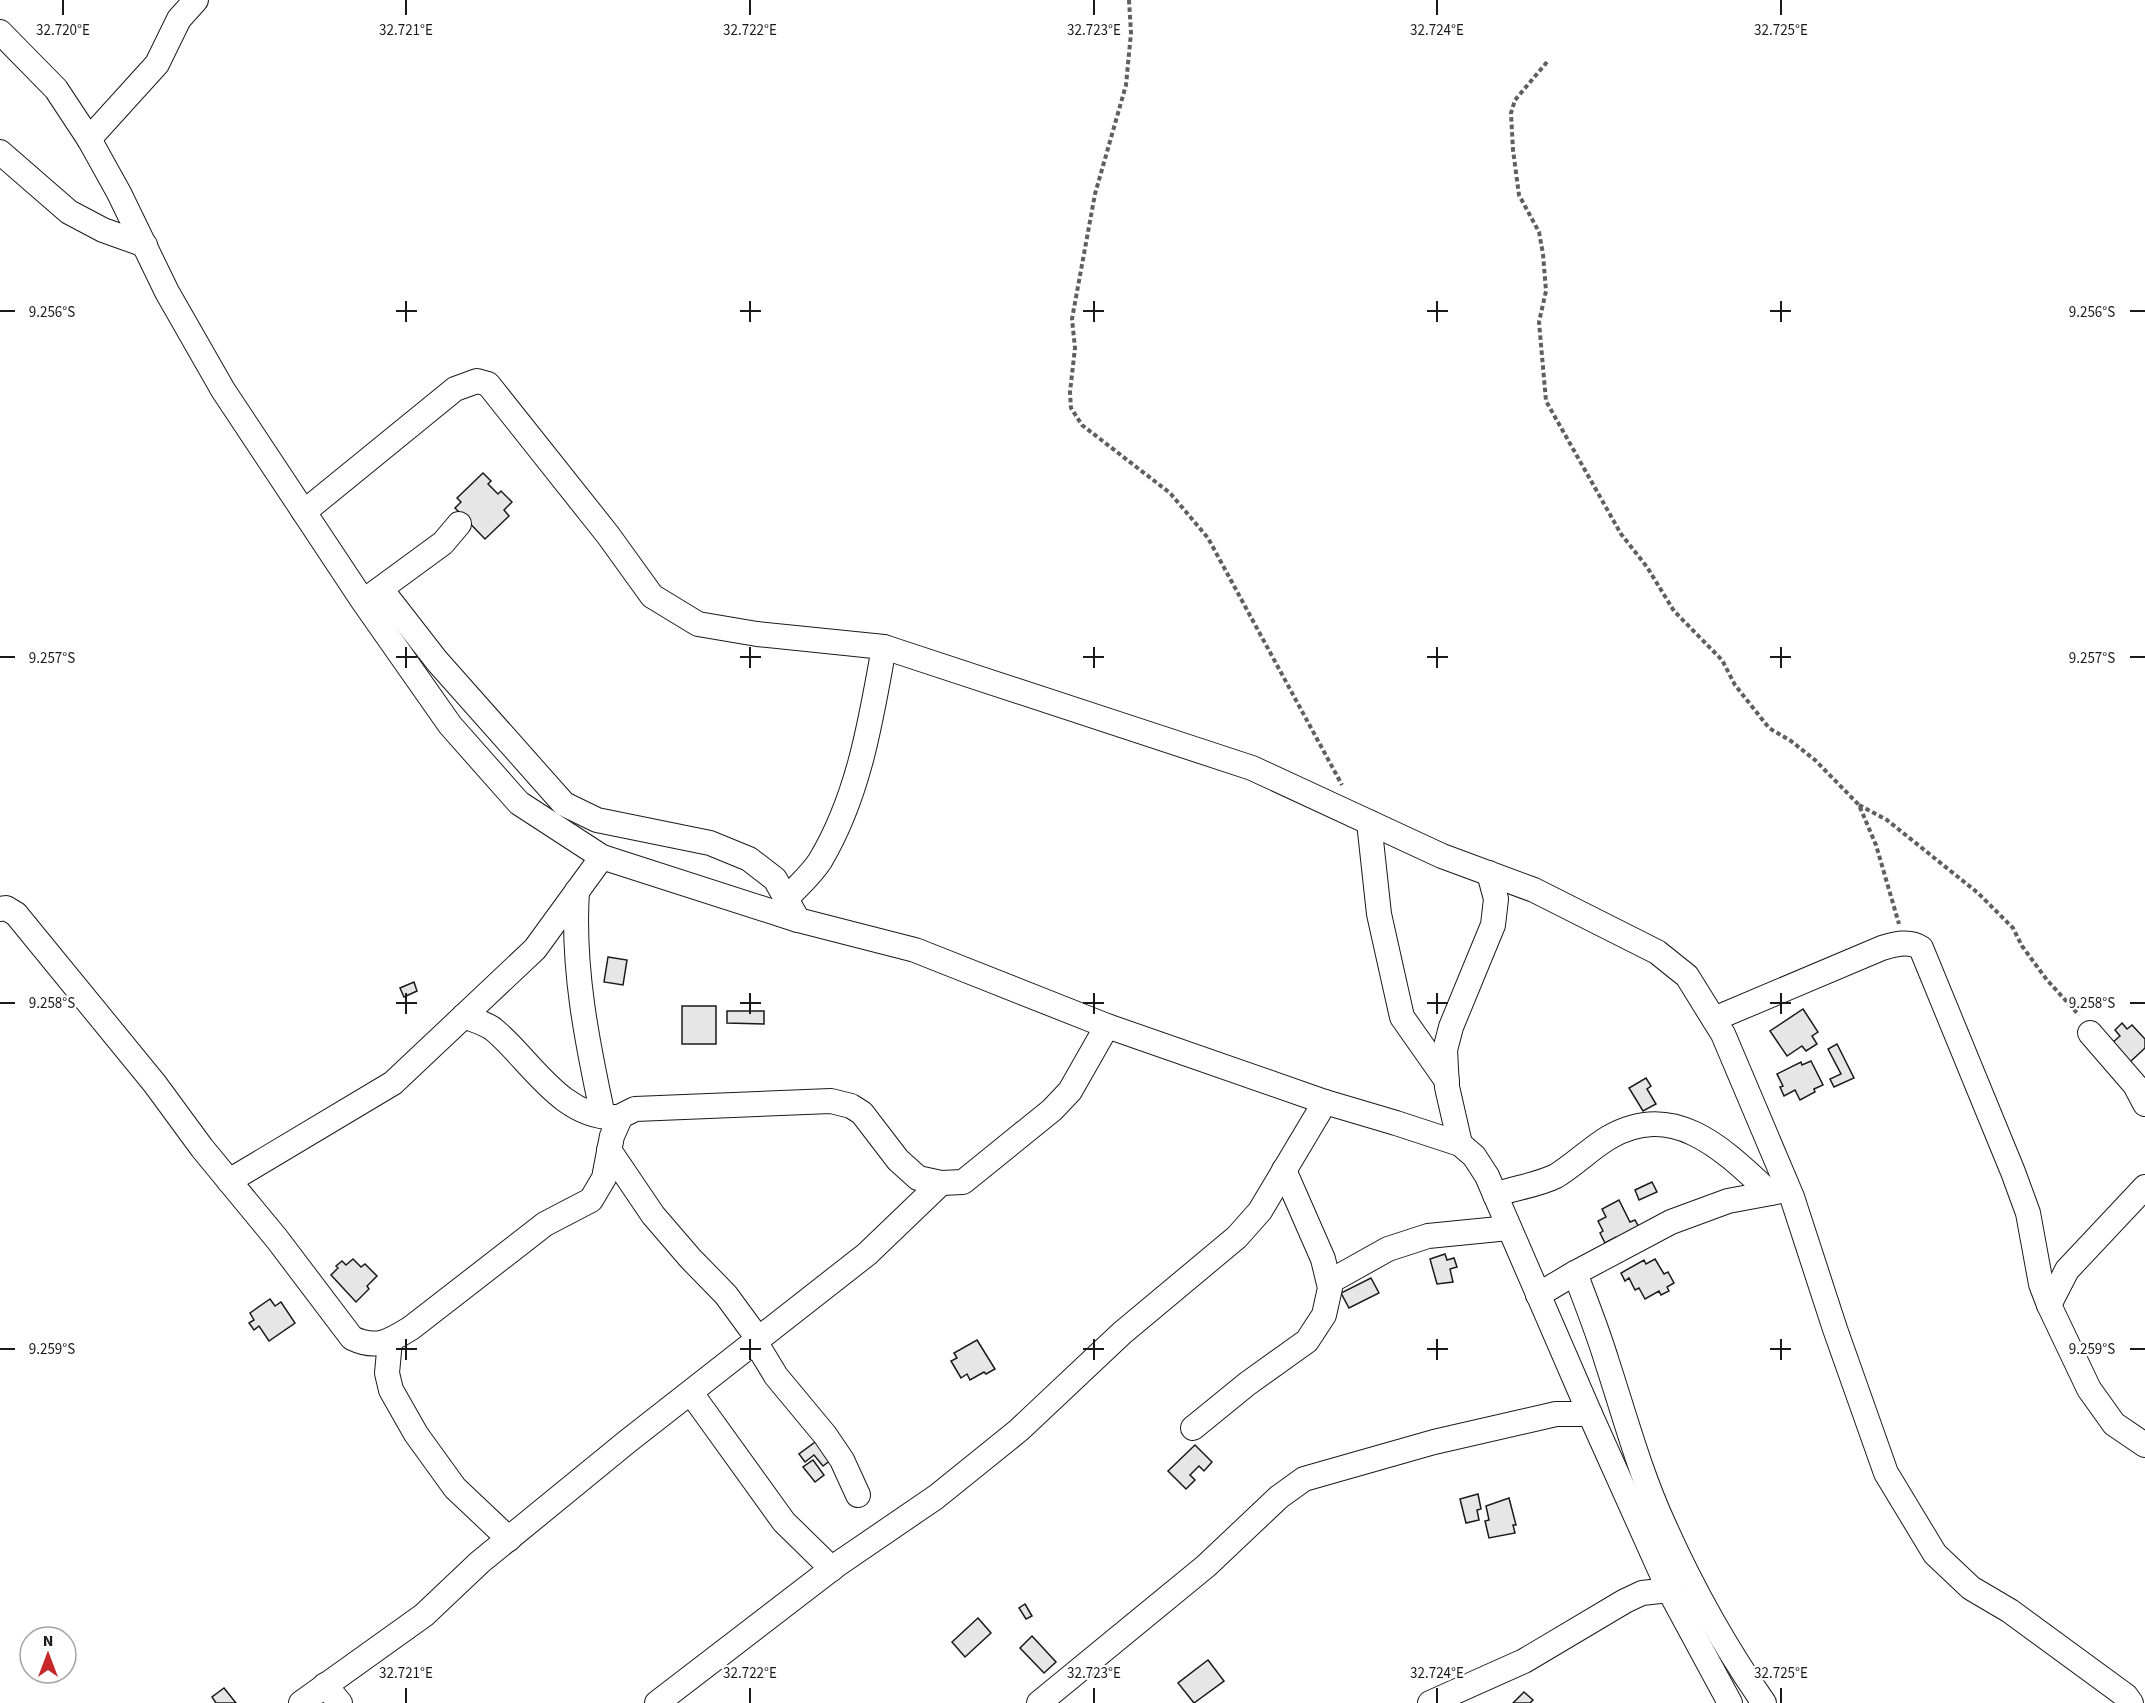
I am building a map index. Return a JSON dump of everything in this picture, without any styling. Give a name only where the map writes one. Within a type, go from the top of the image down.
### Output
[{"type":"street","points":[[89,139],[157,63],[179,19],[196,0]]},
{"type":"street","points":[[0,32],[56,89],[89,139],[119,193],[167,292],[223,390],[304,512],[372,595],[437,661],[564,804],[597,820],[710,843],[749,859],[775,879],[798,920]]},
{"type":"street","points":[[0,152],[69,212],[103,230],[145,245]]},
{"type":"street","points":[[304,512],[455,389],[477,381],[488,384],[608,535],[652,596],[698,624],[757,634],[884,647],[1252,768],[1442,856],[1534,890],[1657,952],[1687,976],[1723,1034],[1779,1191],[1835,1329],[1886,1473],[1935,1554],[1971,1588],[2010,1611],[2126,1696],[2132,1703]]},
{"type":"street","points":[[372,595],[442,543],[459,524]]},
{"type":"street","points":[[372,595],[450,726],[519,803],[602,857],[798,920],[915,950],[1107,1026],[1325,1102],[1396,1122],[1460,1144],[1474,1156],[1487,1176],[1590,1414],[1670,1590],[1730,1703]]},
{"type":"street","points":[[786,899],[818,863],[840,823],[867,739],[884,647]]},
{"type":"street","points":[[1364,819],[1379,914],[1402,1017],[1447,1081]]},
{"type":"street","points":[[229,1181],[393,1083],[535,949],[602,857]]},
{"type":"street","points":[[1460,1144],[1447,1081],[1445,1050],[1451,1027],[1492,925],[1496,899],[1489,873]]},
{"type":"street","points":[[0,909],[6,908],[16,914],[31,931],[155,1084],[352,1338],[374,1345],[390,1341],[411,1328],[545,1224],[591,1200],[604,1178],[612,1136],[612,1116],[582,1008],[575,926],[577,891]]},
{"type":"street","points":[[1714,1019],[1821,976],[1882,948],[1905,944],[1915,944],[1921,948],[2028,1213],[2040,1284],[2049,1305],[2089,1389],[2114,1424],[2145,1445]]},
{"type":"street","points":[[464,1016],[491,1027],[544,1083],[567,1101],[589,1112],[612,1116],[635,1109],[831,1101],[851,1106],[862,1113],[898,1160],[918,1178],[941,1183],[963,1182],[1052,1110],[1070,1091],[1107,1026]]},
{"type":"street","points":[[2090,1033],[2135,1085],[2145,1104]]},
{"type":"street","points":[[657,1703],[832,1569],[936,1497],[1019,1430],[1122,1334],[1237,1237],[1260,1211],[1325,1102]]},
{"type":"street","points":[[1495,1196],[1555,1176],[1609,1138],[1638,1125],[1672,1126],[1702,1136],[1779,1191]]},
{"type":"street","points":[[609,1150],[653,1215],[726,1295],[776,1376],[825,1435],[842,1460],[858,1495]]},
{"type":"street","points":[[1192,1428],[1247,1384],[1307,1341],[1324,1315],[1330,1288],[1329,1282],[1317,1245],[1284,1170]]},
{"type":"street","points":[[301,1703],[333,1694],[424,1615],[480,1562],[628,1441],[867,1254],[941,1183]]},
{"type":"street","points":[[2049,1305],[2067,1270],[2145,1187]]},
{"type":"street","points":[[1538,1295],[1671,1222],[1728,1201],[1779,1191]]},
{"type":"street","points":[[1329,1282],[1388,1250],[1428,1236],[1509,1228]]},
{"type":"street","points":[[1575,1273],[1607,1361],[1630,1439],[1663,1524],[1698,1597],[1738,1666],[1764,1703]]},
{"type":"street","points":[[390,1341],[387,1373],[391,1390],[416,1434],[455,1488],[509,1539]]},
{"type":"street","points":[[691,1393],[784,1522],[832,1569]]},
{"type":"street","points":[[1039,1703],[1206,1566],[1279,1497],[1304,1479],[1434,1442],[1556,1414],[1590,1414]]},
{"type":"street","points":[[1431,1703],[1524,1661],[1625,1601],[1642,1593],[1670,1590]]},
{"type":"path","points":[[1129,0],[1131,33],[1126,85],[1095,194],[1072,319],[1075,348],[1070,392],[1071,408],[1082,425],[1170,493],[1208,538],[1364,819]]},
{"type":"path","points":[[1548,62],[1515,100],[1511,113],[1519,195],[1539,232],[1543,254],[1546,291],[1539,322],[1546,401],[1621,534],[1647,567],[1674,611],[1722,660],[1735,685],[1769,728],[1791,741],[1815,760],[1859,805],[1887,820],[1978,892],[2013,928],[2022,946],[2047,980],[2079,1014],[2090,1033]]},
{"type":"path","points":[[1859,805],[1876,845],[1905,944]]},
{"type":"building","points":[[483,473],[491,481],[488,484],[498,494],[501,491],[512,502],[504,510],[509,516],[485,539],[455,508],[461,502],[457,498]]},
{"type":"building","points":[[608,957],[627,960],[623,985],[604,982]]},
{"type":"building","points":[[414,982],[417,991],[404,997],[400,988]]},
{"type":"building","points":[[682,1006],[716,1006],[716,1044],[682,1044]]},
{"type":"building","points":[[1803,1009],[1818,1032],[1812,1036],[1817,1044],[1806,1051],[1802,1046],[1787,1056],[1770,1031]]},
{"type":"building","points":[[727,1011],[764,1011],[764,1024],[727,1023]]},
{"type":"building","points":[[2122,1023],[2127,1029],[2132,1025],[2145,1039],[2145,1048],[2130,1062],[2112,1043],[2120,1036],[2115,1030]]},
{"type":"building","points":[[1837,1044],[1854,1078],[1834,1087],[1830,1079],[1841,1074],[1828,1049]]},
{"type":"building","points":[[1811,1061],[1823,1085],[1800,1100],[1795,1090],[1784,1096],[1780,1087],[1783,1086],[1777,1074],[1801,1062],[1802,1065]]},
{"type":"building","points":[[1646,1078],[1651,1086],[1647,1089],[1656,1104],[1643,1111],[1629,1088]]},
{"type":"building","points":[[1652,1182],[1657,1192],[1639,1200],[1635,1190]]},
{"type":"building","points":[[1619,1200],[1630,1222],[1635,1220],[1640,1229],[1605,1243],[1598,1221],[1606,1217],[1602,1209]]},
{"type":"building","points":[[1445,1254],[1447,1260],[1454,1258],[1457,1267],[1450,1269],[1453,1282],[1437,1284],[1430,1259]]},
{"type":"building","points":[[353,1259],[361,1267],[365,1264],[377,1276],[367,1286],[369,1289],[356,1302],[331,1275],[342,1261],[346,1265]]},
{"type":"building","points":[[1655,1259],[1664,1274],[1668,1272],[1674,1283],[1667,1287],[1669,1291],[1661,1295],[1659,1291],[1645,1299],[1639,1288],[1635,1290],[1629,1278],[1625,1281],[1621,1273],[1644,1260],[1646,1264]]},
{"type":"building","points":[[1371,1278],[1379,1293],[1349,1308],[1341,1293]]},
{"type":"building","points":[[270,1299],[275,1306],[281,1302],[295,1323],[269,1341],[259,1326],[254,1330],[249,1323],[254,1320],[250,1313]]},
{"type":"building","points":[[977,1340],[995,1369],[970,1380],[967,1374],[961,1378],[951,1361],[957,1358],[954,1353]]},
{"type":"building","points":[[822,1437],[836,1456],[823,1466],[814,1455],[805,1462],[799,1454]]},
{"type":"building","points":[[1195,1445],[1212,1462],[1204,1471],[1199,1466],[1190,1475],[1195,1480],[1186,1489],[1168,1471]]},
{"type":"building","points":[[813,1460],[824,1475],[815,1482],[803,1467]]},
{"type":"building","points":[[1478,1494],[1481,1509],[1477,1510],[1479,1520],[1466,1523],[1460,1499]]},
{"type":"building","points":[[1509,1498],[1516,1525],[1513,1525],[1515,1533],[1489,1538],[1485,1521],[1489,1520],[1486,1506]]},
{"type":"building","points":[[1025,1604],[1032,1616],[1026,1619],[1019,1608]]},
{"type":"building","points":[[978,1618],[991,1633],[965,1657],[952,1642]]},
{"type":"building","points":[[1032,1636],[1056,1662],[1044,1673],[1020,1648]]},
{"type":"building","points":[[1208,1660],[1224,1681],[1194,1703],[1178,1683]]},
{"type":"building","points":[[224,1688],[236,1703],[216,1703],[212,1697]]},
{"type":"building","points":[[1524,1692],[1533,1700],[1530,1703],[1513,1703]]}]
